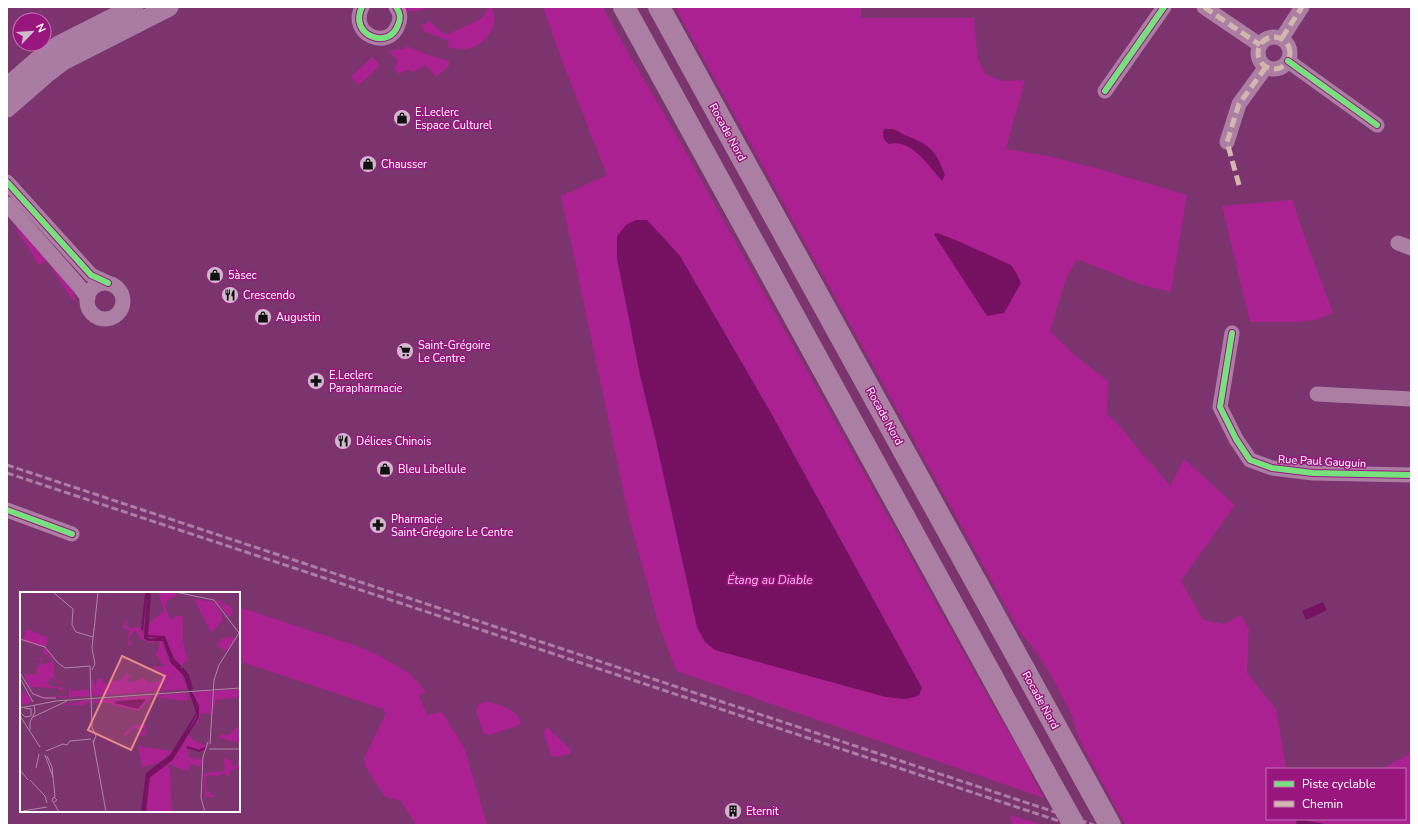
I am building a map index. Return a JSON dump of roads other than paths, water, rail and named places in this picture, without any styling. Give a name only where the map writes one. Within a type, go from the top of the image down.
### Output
[{"type":"highway","points":[[624,7],[1074,825]]},
{"type":"highway","name":"Rocade Nord","points":[[659,7],[1110,825]]},
{"type":"main road","points":[[7,87],[36,61],[59,45],[134,7]]},
{"type":"main road","points":[[7,108],[46,74],[63,62],[169,7]]},
{"type":"street","points":[[362,7],[359,16],[361,27],[370,36],[382,38],[388,36],[397,28],[400,17],[396,7]]},
{"type":"street","points":[[1105,91],[1164,7]]},
{"type":"street","points":[[1204,7],[1260,45]]},
{"type":"street","points":[[1282,38],[1302,7]]},
{"type":"street","points":[[1274,36],[1282,38],[1288,44],[1291,53],[1288,61],[1282,67],[1274,69],[1266,67],[1260,61],[1258,53],[1260,45],[1266,39],[1274,36]]},
{"type":"street","points":[[1288,61],[1377,125]]},
{"type":"street","points":[[1227,142],[1239,104],[1266,67]]},
{"type":"street","points":[[7,182],[91,275],[119,290],[123,300],[120,310],[114,316],[105,318],[96,316],[89,308],[88,298],[79,286],[7,204]]},
{"type":"street","points":[[88,298],[93,288],[97,285],[108,283]]},
{"type":"street","name":"Rue Paul Gauguin","points":[[1232,333],[1220,407],[1236,440],[1250,460],[1272,468],[1313,473],[1411,475]]},
{"type":"street","points":[[1317,394],[1411,399]]},
{"type":"street","points":[[7,510],[72,534]]},
{"type":"water","points":[[884,129],[896,130],[922,143],[932,150],[945,175],[942,181],[925,161],[912,149],[897,143],[889,144],[884,139]]},
{"type":"water","name":"Étang au Diable","points":[[636,220],[647,220],[680,256],[771,413],[922,688],[919,695],[907,699],[886,697],[715,650],[705,642],[697,627],[640,375],[617,258],[617,236],[626,225]]},
{"type":"water","points":[[937,233],[1011,265],[1021,283],[1004,313],[987,316],[935,236],[934,234]]},
{"type":"water","points":[[1323,602],[1327,610],[1306,620],[1302,611]]},
{"type":"water","points":[[1297,820],[1302,820],[1330,825],[1296,825]]},
{"type":"railway","points":[[7,465],[1094,825]]},
{"type":"railway","points":[[7,473],[1071,825]]},
{"type":"place","name":"E.Leclerc Espace Culturel","points":[[402,118]]},
{"type":"place","name":"Chausser","points":[[368,164]]},
{"type":"place","name":"5àsec","points":[[215,275]]},
{"type":"place","name":"Crescendo","points":[[230,295]]},
{"type":"place","name":"Augustin","points":[[263,317]]},
{"type":"place","name":"Saint-Grégoire Le Centre","points":[[405,351]]},
{"type":"place","name":"E.Leclerc Parapharmacie","points":[[316,381]]},
{"type":"place","name":"Délices Chinois","points":[[343,441]]},
{"type":"place","name":"Bleu Libellule","points":[[385,469]]},
{"type":"place","name":"Pharmacie Saint-Grégoire Le Centre","points":[[378,525]]},
{"type":"place","name":"Eternit","points":[[733,811]]}]
